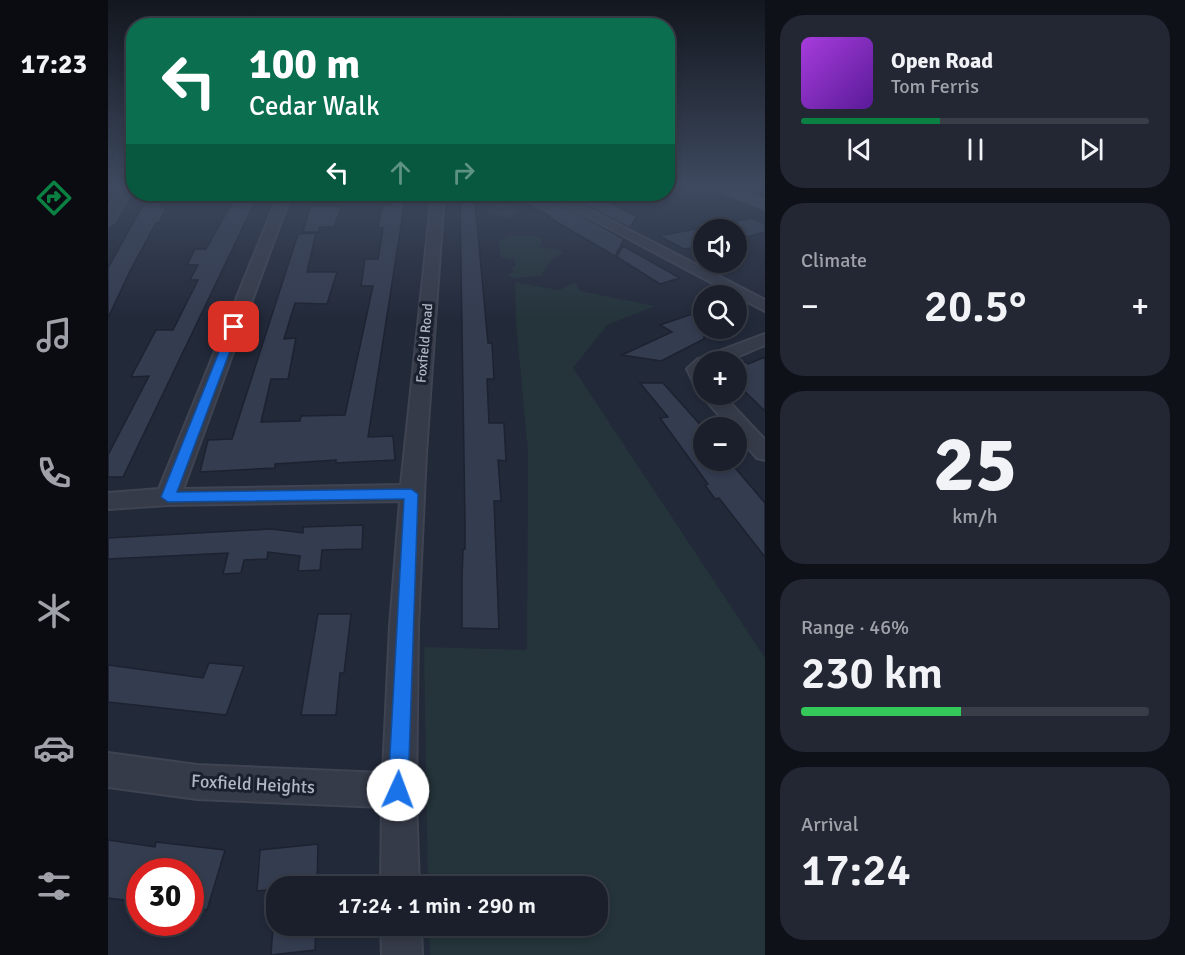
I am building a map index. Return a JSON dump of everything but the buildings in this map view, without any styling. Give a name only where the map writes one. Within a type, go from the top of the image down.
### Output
[{"type":"street","points":[[168,497],[270,232]]},
{"type":"street","name":"Foxfield Road","points":[[400,876],[398,790],[411,494],[435,232]]},
{"type":"street","points":[[623,232],[765,306]]},
{"type":"street","points":[[735,351],[765,339]]},
{"type":"street","points":[[721,405],[765,453]]},
{"type":"street","points":[[108,501],[168,497],[411,494]]},
{"type":"street","name":"Foxfield Heights","points":[[108,770],[197,782],[398,790]]},
{"type":"street","points":[[401,936],[402,955]]},
{"type":"shaded area","points":[[509,236],[539,237],[543,241],[539,248],[557,249],[563,253],[550,261],[541,276],[514,278],[508,275],[514,272],[511,269],[516,266],[515,260],[501,257],[498,241]]},
{"type":"shaded area","points":[[515,282],[559,290],[575,282],[580,291],[655,306],[607,325],[573,368],[765,658],[765,955],[430,955],[429,936],[608,936],[608,876],[428,876],[424,647],[527,650],[528,452],[516,322]]},
{"type":"route","points":[[234,327],[168,497],[411,494],[398,790]]}]
